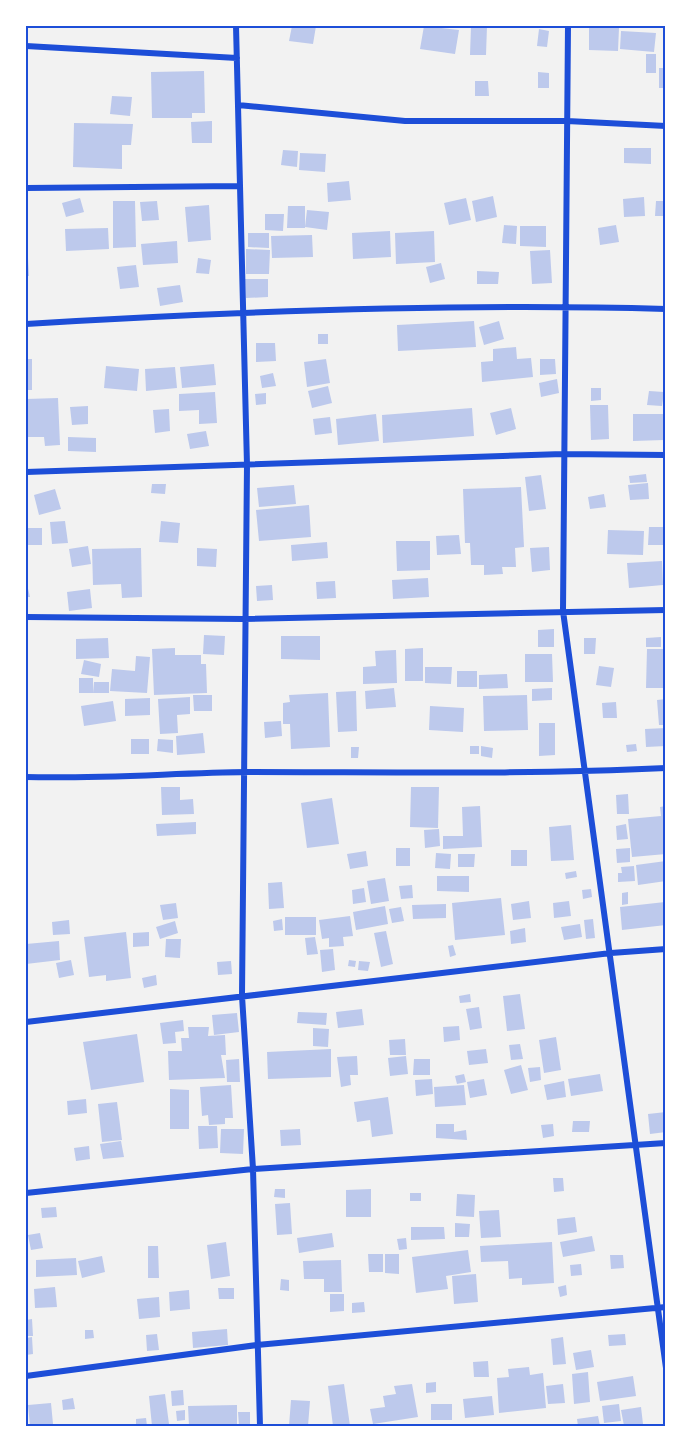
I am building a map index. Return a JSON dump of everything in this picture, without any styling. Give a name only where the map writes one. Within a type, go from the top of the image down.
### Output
[{"type":"street","points":[[236,26],[247,465],[242,996],[253,1169],[260,1426]]},
{"type":"street","points":[[568,26],[563,611],[635,1144],[662,1307],[666,1368]]},
{"type":"street","points":[[26,46],[237,58]]},
{"type":"street","points":[[238,105],[405,121],[567,121],[666,126]]},
{"type":"street","points":[[26,188],[240,186]]},
{"type":"street","points":[[26,324],[243,311],[566,306],[666,309]]},
{"type":"street","points":[[26,472],[563,454],[666,455]]},
{"type":"street","points":[[26,617],[244,619],[666,610]]},
{"type":"street","points":[[26,777],[77,778],[244,772],[585,772],[666,768]]},
{"type":"street","points":[[26,1022],[611,953],[666,949]]},
{"type":"street","points":[[26,1193],[253,1169],[666,1143]]},
{"type":"street","points":[[26,1376],[257,1345],[662,1307]]},
{"type":"building","points":[[292,26],[316,26],[313,44],[289,41]]},
{"type":"building","points":[[424,26],[459,30],[455,54],[420,49]]},
{"type":"building","points":[[471,26],[487,26],[486,55],[470,55]]},
{"type":"building","points":[[589,27],[619,28],[618,51],[589,50]]},
{"type":"building","points":[[539,29],[549,31],[547,47],[537,46]]},
{"type":"building","points":[[621,31],[656,33],[654,52],[620,49]]},
{"type":"building","points":[[646,54],[656,54],[656,73],[646,73]]},
{"type":"building","points":[[659,68],[666,68],[666,88],[659,88]]},
{"type":"building","points":[[204,71],[205,113],[192,113],[192,118],[152,118],[151,72]]},
{"type":"building","points":[[538,72],[549,73],[549,88],[538,88]]},
{"type":"building","points":[[475,81],[488,81],[489,96],[475,96]]},
{"type":"building","points":[[112,96],[132,97],[130,116],[110,114]]},
{"type":"building","points":[[212,121],[212,143],[192,143],[191,122]]},
{"type":"building","points":[[74,123],[133,124],[131,145],[122,145],[122,169],[73,167]]},
{"type":"building","points":[[624,148],[651,148],[651,164],[624,163]]},
{"type":"building","points":[[283,150],[298,151],[297,167],[281,165]]},
{"type":"building","points":[[300,153],[326,154],[325,172],[299,170]]},
{"type":"building","points":[[349,181],[351,200],[328,202],[327,183]]},
{"type":"building","points":[[493,196],[497,217],[476,222],[472,201]]},
{"type":"building","points":[[644,197],[645,216],[624,217],[623,199]]},
{"type":"building","points":[[80,198],[84,212],[66,217],[62,203]]},
{"type":"building","points":[[466,198],[471,220],[449,225],[444,203]]},
{"type":"building","points":[[113,201],[135,201],[136,247],[113,248]]},
{"type":"building","points":[[157,201],[159,220],[142,221],[140,202]]},
{"type":"building","points":[[656,201],[666,201],[666,216],[655,216]]},
{"type":"building","points":[[209,205],[211,240],[188,242],[185,207]]},
{"type":"building","points":[[288,206],[305,206],[305,228],[287,228]]},
{"type":"building","points":[[307,210],[329,212],[327,230],[305,227]]},
{"type":"building","points":[[265,214],[284,214],[283,231],[265,230]]},
{"type":"building","points":[[504,225],[517,226],[516,244],[502,243]]},
{"type":"building","points":[[616,225],[619,242],[600,245],[598,228]]},
{"type":"building","points":[[520,226],[546,226],[546,247],[520,246]]},
{"type":"building","points":[[108,228],[109,249],[66,251],[65,229]]},
{"type":"building","points":[[390,231],[391,257],[353,259],[352,233]]},
{"type":"building","points":[[434,231],[435,262],[396,264],[395,233]]},
{"type":"building","points":[[248,233],[269,233],[269,248],[248,247]]},
{"type":"building","points":[[312,235],[313,257],[272,258],[271,236]]},
{"type":"building","points":[[177,241],[178,263],[143,265],[141,244]]},
{"type":"building","points":[[246,249],[270,250],[269,274],[246,274]]},
{"type":"building","points":[[550,250],[552,283],[532,284],[530,251]]},
{"type":"building","points":[[26,258],[28,258],[29,276],[26,276]]},
{"type":"building","points":[[198,258],[211,260],[209,274],[196,273]]},
{"type":"building","points":[[441,263],[445,279],[430,283],[426,267]]},
{"type":"building","points":[[136,265],[139,287],[120,289],[117,267]]},
{"type":"building","points":[[477,271],[499,272],[498,284],[477,284]]},
{"type":"building","points":[[245,279],[268,279],[268,297],[246,298]]},
{"type":"building","points":[[180,285],[183,302],[160,306],[157,288]]},
{"type":"building","points":[[474,321],[476,347],[398,351],[397,325]]},
{"type":"building","points":[[499,321],[504,339],[484,345],[479,327]]},
{"type":"building","points":[[318,334],[328,334],[328,344],[318,344]]},
{"type":"building","points":[[256,343],[275,343],[276,361],[256,362]]},
{"type":"building","points":[[516,347],[517,359],[531,358],[533,377],[482,382],[481,362],[493,361],[493,349]]},
{"type":"building","points":[[26,359],[32,359],[32,390],[26,390]]},
{"type":"building","points":[[326,359],[330,383],[307,387],[304,362]]},
{"type":"building","points":[[540,359],[555,359],[556,374],[540,375]]},
{"type":"building","points":[[214,364],[216,385],[182,388],[180,367]]},
{"type":"building","points":[[106,366],[139,369],[137,391],[104,388]]},
{"type":"building","points":[[175,367],[177,388],[146,391],[145,369]]},
{"type":"building","points":[[273,373],[276,386],[262,388],[260,376]]},
{"type":"building","points":[[557,379],[559,393],[541,397],[539,383]]},
{"type":"building","points":[[328,386],[332,403],[312,408],[308,391]]},
{"type":"building","points":[[591,388],[601,388],[601,400],[591,401]]},
{"type":"building","points":[[649,391],[664,392],[662,406],[647,405]]},
{"type":"building","points":[[215,392],[217,423],[199,424],[199,410],[179,411],[179,394]]},
{"type":"building","points":[[266,393],[266,404],[256,405],[255,394]]},
{"type":"building","points":[[58,398],[60,445],[45,446],[44,437],[26,437],[26,399]]},
{"type":"building","points":[[590,405],[608,405],[609,439],[591,440]]},
{"type":"building","points":[[88,406],[88,424],[72,425],[70,407]]},
{"type":"building","points":[[472,408],[474,436],[383,443],[382,415]]},
{"type":"building","points":[[511,408],[516,429],[496,435],[490,413]]},
{"type":"building","points":[[169,409],[170,431],[155,433],[153,410]]},
{"type":"building","points":[[376,414],[379,441],[338,445],[336,419]]},
{"type":"building","points":[[633,414],[663,414],[664,440],[633,441]]},
{"type":"building","points":[[330,417],[332,433],[315,435],[313,419]]},
{"type":"building","points":[[206,431],[209,446],[190,449],[187,434]]},
{"type":"building","points":[[68,437],[96,438],[96,452],[68,451]]},
{"type":"building","points":[[646,474],[647,482],[630,483],[629,476]]},
{"type":"building","points":[[541,475],[546,509],[529,511],[525,477]]},
{"type":"building","points":[[648,483],[649,499],[630,500],[628,485]]},
{"type":"building","points":[[152,484],[166,484],[165,494],[151,493]]},
{"type":"building","points":[[294,485],[296,504],[259,507],[257,488]]},
{"type":"building","points":[[521,487],[524,547],[515,548],[516,567],[502,567],[503,574],[484,575],[484,565],[471,565],[470,543],[465,543],[463,489]]},
{"type":"building","points":[[55,489],[61,509],[39,515],[34,495]]},
{"type":"building","points":[[604,494],[606,507],[590,509],[588,497]]},
{"type":"building","points":[[309,505],[311,537],[259,541],[256,510]]},
{"type":"building","points":[[65,521],[68,543],[52,544],[50,522]]},
{"type":"building","points":[[161,521],[180,523],[178,543],[159,542]]},
{"type":"building","points":[[649,527],[666,527],[666,545],[648,545]]},
{"type":"building","points":[[26,528],[42,528],[42,545],[26,545]]},
{"type":"building","points":[[608,530],[644,531],[643,555],[607,554]]},
{"type":"building","points":[[459,535],[461,554],[437,555],[436,536]]},
{"type":"building","points":[[396,541],[430,541],[430,570],[397,571]]},
{"type":"building","points":[[327,542],[328,558],[292,561],[291,545]]},
{"type":"building","points":[[88,546],[91,564],[72,567],[69,549]]},
{"type":"building","points":[[549,547],[550,570],[532,572],[530,548]]},
{"type":"building","points":[[141,548],[142,597],[122,598],[121,584],[93,585],[92,549]]},
{"type":"building","points":[[197,548],[217,549],[216,567],[197,566]]},
{"type":"building","points":[[662,561],[663,585],[629,588],[627,563]]},
{"type":"building","points":[[428,578],[429,597],[393,599],[392,580]]},
{"type":"building","points":[[26,580],[30,597],[26,597]]},
{"type":"building","points":[[335,581],[336,598],[317,599],[316,582]]},
{"type":"building","points":[[272,585],[273,600],[257,601],[256,586]]},
{"type":"building","points":[[90,589],[92,608],[69,611],[67,592]]},
{"type":"building","points":[[554,629],[554,647],[538,647],[538,630]]},
{"type":"building","points":[[204,635],[225,636],[224,655],[203,654]]},
{"type":"building","points":[[281,636],[320,636],[320,660],[281,659]]},
{"type":"building","points":[[661,637],[661,647],[646,647],[646,638]]},
{"type":"building","points":[[108,638],[109,658],[76,659],[76,639]]},
{"type":"building","points":[[584,638],[596,638],[595,654],[584,654]]},
{"type":"building","points":[[175,648],[175,655],[201,655],[201,664],[206,664],[207,693],[154,695],[152,649]]},
{"type":"building","points":[[423,648],[423,681],[405,681],[405,649]]},
{"type":"building","points":[[647,649],[666,649],[665,688],[646,688]]},
{"type":"building","points":[[396,650],[397,683],[363,684],[363,667],[376,666],[375,651]]},
{"type":"building","points":[[525,654],[552,654],[553,682],[525,682]]},
{"type":"building","points":[[136,656],[150,657],[147,693],[110,691],[112,669],[135,671]]},
{"type":"building","points":[[84,660],[101,664],[99,677],[81,674]]},
{"type":"building","points":[[599,666],[614,668],[611,687],[596,685]]},
{"type":"building","points":[[425,667],[452,667],[451,684],[425,683]]},
{"type":"building","points":[[457,671],[477,671],[477,687],[457,687]]},
{"type":"building","points":[[507,674],[508,688],[479,689],[479,675]]},
{"type":"building","points":[[79,678],[93,678],[93,693],[79,693]]},
{"type":"building","points":[[94,682],[109,682],[109,693],[93,693]]},
{"type":"building","points":[[394,688],[396,707],[366,709],[365,691]]},
{"type":"building","points":[[552,688],[552,700],[532,701],[532,689]]},
{"type":"building","points":[[356,691],[357,731],[338,732],[336,692]]},
{"type":"building","points":[[328,693],[330,747],[291,749],[290,724],[283,724],[283,703],[290,702],[289,695]]},
{"type":"building","points":[[193,695],[212,695],[212,711],[194,711]]},
{"type":"building","points":[[527,695],[528,730],[484,731],[483,696]]},
{"type":"building","points":[[190,697],[190,714],[177,715],[178,733],[160,734],[158,699]]},
{"type":"building","points":[[150,698],[150,715],[125,716],[125,699]]},
{"type":"building","points":[[666,699],[666,725],[659,725],[657,700]]},
{"type":"building","points":[[113,701],[116,721],[84,726],[81,706]]},
{"type":"building","points":[[616,702],[617,718],[603,718],[602,703]]},
{"type":"building","points":[[430,706],[464,708],[463,732],[429,730]]},
{"type":"building","points":[[281,721],[282,736],[265,738],[264,722]]},
{"type":"building","points":[[539,723],[555,723],[555,755],[539,756]]},
{"type":"building","points":[[666,728],[666,746],[646,747],[645,729]]},
{"type":"building","points":[[203,733],[205,753],[177,755],[176,736]]},
{"type":"building","points":[[131,739],[149,739],[149,754],[131,754]]},
{"type":"building","points":[[158,739],[173,740],[173,753],[157,751]]},
{"type":"building","points":[[636,744],[637,751],[627,752],[626,745]]},
{"type":"building","points":[[470,746],[479,746],[479,754],[470,754]]},
{"type":"building","points":[[481,746],[493,748],[492,758],[481,756]]},
{"type":"building","points":[[351,747],[359,747],[358,758],[351,758]]},
{"type":"building","points":[[161,787],[180,787],[180,800],[193,799],[194,814],[162,815]]},
{"type":"building","points":[[411,787],[439,787],[438,828],[410,827]]},
{"type":"building","points":[[628,794],[629,814],[617,814],[616,795]]},
{"type":"building","points":[[332,798],[339,844],[307,848],[301,803]]},
{"type":"building","points":[[480,806],[482,847],[443,849],[443,836],[463,836],[462,807]]},
{"type":"building","points":[[666,806],[666,854],[632,857],[628,819],[661,816],[660,807]]},
{"type":"building","points":[[196,822],[196,834],[157,836],[156,824]]},
{"type":"building","points":[[626,824],[628,839],[617,840],[616,826]]},
{"type":"building","points":[[571,825],[574,860],[551,861],[549,827]]},
{"type":"building","points":[[439,829],[440,846],[425,848],[424,830]]},
{"type":"building","points":[[396,848],[410,848],[410,866],[396,866]]},
{"type":"building","points":[[630,848],[630,862],[617,863],[616,849]]},
{"type":"building","points":[[511,850],[527,850],[527,866],[511,866]]},
{"type":"building","points":[[366,851],[368,866],[350,869],[347,854]]},
{"type":"building","points":[[436,853],[451,854],[450,869],[435,868]]},
{"type":"building","points":[[458,854],[475,854],[474,867],[458,867]]},
{"type":"building","points":[[666,861],[666,881],[638,885],[636,865]]},
{"type":"building","points":[[634,866],[635,881],[618,882],[618,873],[622,873],[621,867]]},
{"type":"building","points":[[576,871],[577,877],[566,879],[565,873]]},
{"type":"building","points":[[437,876],[469,876],[469,892],[437,891]]},
{"type":"building","points":[[385,878],[389,901],[371,904],[367,881]]},
{"type":"building","points":[[282,882],[284,908],[269,909],[268,883]]},
{"type":"building","points":[[412,885],[413,898],[401,899],[399,886]]},
{"type":"building","points":[[364,888],[366,902],[353,904],[352,890]]},
{"type":"building","points":[[591,889],[592,897],[583,899],[582,890]]},
{"type":"building","points":[[628,892],[628,904],[622,905],[622,893]]},
{"type":"building","points":[[501,898],[505,935],[455,940],[452,903]]},
{"type":"building","points":[[529,901],[531,918],[513,920],[511,904]]},
{"type":"building","points":[[569,901],[571,916],[554,918],[553,903]]},
{"type":"building","points":[[665,902],[666,925],[622,930],[620,907]]},
{"type":"building","points":[[176,903],[178,918],[163,920],[160,905]]},
{"type":"building","points":[[446,904],[446,918],[413,919],[412,905]]},
{"type":"building","points":[[385,906],[388,924],[356,930],[353,912]]},
{"type":"building","points":[[401,907],[404,921],[392,923],[389,909]]},
{"type":"building","points":[[350,916],[353,936],[343,937],[344,946],[329,947],[329,938],[322,939],[319,920]]},
{"type":"building","points":[[285,917],[316,917],[316,935],[285,935]]},
{"type":"building","points":[[282,919],[283,930],[274,931],[273,921]]},
{"type":"building","points":[[593,919],[595,938],[586,939],[584,920]]},
{"type":"building","points":[[69,920],[70,934],[53,935],[52,922]]},
{"type":"building","points":[[175,921],[178,933],[160,939],[156,927]]},
{"type":"building","points":[[580,924],[582,937],[564,940],[561,927]]},
{"type":"building","points":[[525,928],[526,942],[511,944],[510,931]]},
{"type":"building","points":[[386,931],[393,964],[381,967],[374,933]]},
{"type":"building","points":[[126,932],[131,978],[106,981],[106,975],[89,977],[84,937]]},
{"type":"building","points":[[149,932],[149,946],[133,947],[133,933]]},
{"type":"building","points":[[315,937],[318,954],[307,955],[305,938]]},
{"type":"building","points":[[166,939],[181,939],[180,958],[165,957]]},
{"type":"building","points":[[59,941],[60,960],[26,964],[26,944]]},
{"type":"building","points":[[453,945],[456,955],[450,957],[448,946]]},
{"type":"building","points":[[333,949],[335,970],[322,972],[320,950]]},
{"type":"building","points":[[71,960],[74,975],[59,978],[56,963]]},
{"type":"building","points":[[349,960],[356,961],[355,967],[348,966]]},
{"type":"building","points":[[231,961],[232,974],[218,975],[217,962]]},
{"type":"building","points":[[359,961],[370,962],[368,971],[358,970]]},
{"type":"building","points":[[156,975],[157,985],[144,988],[142,978]]},
{"type":"building","points":[[470,994],[471,1002],[460,1003],[459,996]]},
{"type":"building","points":[[520,994],[525,1029],[507,1031],[503,996]]},
{"type":"building","points":[[479,1007],[482,1028],[470,1030],[466,1009]]},
{"type":"building","points":[[362,1009],[364,1025],[338,1028],[336,1012]]},
{"type":"building","points":[[298,1012],[327,1013],[326,1025],[297,1023]]},
{"type":"building","points":[[237,1013],[239,1032],[214,1035],[212,1015]]},
{"type":"building","points":[[183,1020],[184,1031],[175,1032],[176,1043],[163,1044],[160,1023]]},
{"type":"building","points":[[459,1026],[460,1040],[444,1042],[443,1027]]},
{"type":"building","points":[[188,1027],[209,1027],[208,1036],[225,1035],[226,1055],[221,1055],[225,1078],[169,1080],[168,1051],[182,1051],[181,1038],[189,1038]]},
{"type":"building","points":[[313,1028],[329,1029],[328,1047],[313,1046]]},
{"type":"building","points":[[137,1034],[144,1082],[91,1090],[83,1042]]},
{"type":"building","points":[[556,1037],[561,1070],[544,1073],[539,1040]]},
{"type":"building","points":[[405,1039],[406,1055],[390,1055],[389,1040]]},
{"type":"building","points":[[520,1044],[523,1059],[511,1060],[509,1045]]},
{"type":"building","points":[[331,1049],[331,1077],[268,1079],[267,1052]]},
{"type":"building","points":[[486,1049],[488,1063],[469,1065],[467,1051]]},
{"type":"building","points":[[357,1056],[358,1075],[350,1075],[351,1085],[341,1087],[337,1057]]},
{"type":"building","points":[[406,1056],[408,1074],[390,1076],[388,1058]]},
{"type":"building","points":[[239,1059],[240,1082],[227,1082],[226,1060]]},
{"type":"building","points":[[414,1059],[430,1059],[430,1075],[413,1075]]},
{"type":"building","points":[[521,1065],[528,1090],[511,1094],[504,1070]]},
{"type":"building","points":[[540,1067],[541,1080],[530,1082],[528,1068]]},
{"type":"building","points":[[464,1074],[466,1082],[457,1084],[455,1076]]},
{"type":"building","points":[[600,1074],[603,1091],[571,1096],[568,1079]]},
{"type":"building","points":[[432,1079],[433,1094],[416,1096],[415,1080]]},
{"type":"building","points":[[484,1079],[487,1095],[470,1098],[467,1082]]},
{"type":"building","points":[[564,1081],[566,1097],[547,1100],[544,1085]]},
{"type":"building","points":[[231,1085],[233,1118],[225,1118],[225,1124],[209,1125],[208,1115],[202,1116],[200,1087]]},
{"type":"building","points":[[464,1085],[466,1105],[435,1107],[434,1087]]},
{"type":"building","points":[[170,1089],[189,1090],[189,1129],[170,1129]]},
{"type":"building","points":[[388,1097],[393,1134],[372,1137],[370,1120],[357,1122],[354,1102]]},
{"type":"building","points":[[86,1099],[87,1113],[68,1115],[67,1101]]},
{"type":"building","points":[[117,1102],[122,1140],[102,1142],[98,1104]]},
{"type":"building","points":[[666,1112],[666,1132],[650,1134],[648,1114]]},
{"type":"building","points":[[573,1121],[590,1121],[589,1132],[572,1132]]},
{"type":"building","points":[[436,1124],[454,1124],[454,1132],[466,1130],[467,1140],[436,1138]]},
{"type":"building","points":[[553,1124],[554,1136],[543,1138],[541,1125]]},
{"type":"building","points":[[198,1126],[217,1126],[218,1148],[199,1149]]},
{"type":"building","points":[[221,1129],[244,1129],[243,1154],[220,1153]]},
{"type":"building","points":[[300,1129],[301,1145],[281,1146],[280,1130]]},
{"type":"building","points":[[121,1141],[124,1157],[103,1159],[100,1144]]},
{"type":"building","points":[[89,1146],[90,1159],[76,1161],[74,1148]]},
{"type":"building","points":[[553,1178],[563,1178],[564,1191],[554,1192]]},
{"type":"building","points":[[275,1189],[285,1189],[285,1198],[274,1197]]},
{"type":"building","points":[[371,1189],[371,1217],[346,1217],[346,1190]]},
{"type":"building","points":[[410,1193],[421,1193],[421,1201],[410,1201]]},
{"type":"building","points":[[457,1194],[475,1195],[474,1217],[456,1216]]},
{"type":"building","points":[[290,1203],[292,1234],[277,1235],[275,1204]]},
{"type":"building","points":[[56,1207],[57,1217],[42,1218],[41,1208]]},
{"type":"building","points":[[499,1210],[501,1237],[481,1238],[479,1211]]},
{"type":"building","points":[[575,1217],[577,1232],[558,1235],[557,1219]]},
{"type":"building","points":[[455,1223],[470,1224],[469,1237],[455,1237]]},
{"type":"building","points":[[411,1227],[444,1227],[445,1239],[411,1240]]},
{"type":"building","points":[[40,1233],[43,1248],[31,1250],[28,1235]]},
{"type":"building","points":[[332,1233],[334,1247],[299,1253],[297,1238]]},
{"type":"building","points":[[592,1236],[595,1251],[563,1257],[560,1242]]},
{"type":"building","points":[[406,1238],[407,1249],[399,1250],[397,1239]]},
{"type":"building","points":[[226,1242],[230,1276],[211,1279],[207,1245]]},
{"type":"building","points":[[552,1242],[554,1283],[522,1285],[522,1278],[509,1279],[508,1261],[481,1262],[480,1246]]},
{"type":"building","points":[[148,1246],[158,1246],[159,1278],[148,1278]]},
{"type":"building","points":[[468,1250],[471,1272],[446,1276],[448,1289],[416,1293],[412,1257]]},
{"type":"building","points":[[368,1254],[383,1254],[383,1272],[369,1272]]},
{"type":"building","points":[[385,1254],[399,1254],[399,1274],[385,1273]]},
{"type":"building","points":[[610,1255],[623,1255],[624,1268],[611,1269]]},
{"type":"building","points":[[102,1256],[105,1272],[82,1278],[78,1261]]},
{"type":"building","points":[[76,1258],[77,1275],[36,1277],[36,1260]]},
{"type":"building","points":[[341,1260],[342,1292],[324,1292],[324,1279],[304,1279],[303,1261]]},
{"type":"building","points":[[581,1264],[582,1275],[571,1276],[570,1265]]},
{"type":"building","points":[[476,1274],[478,1302],[454,1304],[452,1276]]},
{"type":"building","points":[[281,1279],[289,1280],[289,1291],[280,1290]]},
{"type":"building","points":[[566,1285],[567,1295],[560,1297],[558,1287]]},
{"type":"building","points":[[55,1287],[57,1307],[35,1308],[34,1289]]},
{"type":"building","points":[[218,1288],[234,1288],[234,1299],[219,1299]]},
{"type":"building","points":[[189,1290],[190,1309],[170,1311],[169,1292]]},
{"type":"building","points":[[330,1294],[344,1294],[344,1311],[330,1312]]},
{"type":"building","points":[[159,1297],[160,1317],[139,1319],[137,1299]]},
{"type":"building","points":[[364,1302],[365,1312],[352,1313],[352,1303]]},
{"type":"building","points":[[32,1319],[33,1336],[26,1336],[26,1320]]},
{"type":"building","points":[[227,1329],[228,1345],[193,1348],[192,1332]]},
{"type":"building","points":[[85,1330],[93,1330],[94,1338],[85,1339]]},
{"type":"building","points":[[157,1334],[159,1350],[147,1351],[146,1335]]},
{"type":"building","points":[[625,1334],[626,1345],[609,1346],[608,1335]]},
{"type":"building","points":[[32,1337],[33,1354],[26,1355],[26,1338]]},
{"type":"building","points":[[563,1337],[566,1364],[553,1365],[551,1339]]},
{"type":"building","points":[[591,1350],[594,1367],[576,1370],[573,1353]]},
{"type":"building","points":[[488,1361],[489,1377],[474,1377],[473,1362]]},
{"type":"building","points":[[529,1367],[530,1375],[543,1373],[546,1408],[499,1413],[497,1378],[509,1377],[508,1369]]},
{"type":"building","points":[[588,1372],[590,1402],[574,1404],[572,1374]]},
{"type":"building","points":[[633,1376],[636,1396],[600,1401],[597,1382]]},
{"type":"building","points":[[436,1382],[436,1392],[426,1393],[426,1383]]},
{"type":"building","points":[[344,1384],[350,1426],[333,1426],[328,1386]]},
{"type":"building","points":[[412,1384],[418,1417],[373,1424],[370,1409],[385,1407],[383,1396],[396,1394],[394,1386]]},
{"type":"building","points":[[563,1384],[565,1403],[548,1404],[546,1386]]},
{"type":"building","points":[[183,1390],[184,1405],[172,1406],[171,1391]]},
{"type":"building","points":[[165,1394],[169,1424],[152,1426],[149,1396]]},
{"type":"building","points":[[492,1396],[494,1415],[465,1418],[463,1399]]},
{"type":"building","points":[[73,1398],[75,1409],[63,1410],[62,1400]]},
{"type":"building","points":[[291,1400],[310,1401],[308,1426],[289,1426]]},
{"type":"building","points":[[51,1403],[53,1424],[30,1426],[28,1405]]},
{"type":"building","points":[[431,1404],[452,1404],[452,1420],[431,1420]]},
{"type":"building","points":[[619,1404],[621,1421],[604,1423],[602,1406]]},
{"type":"building","points":[[237,1405],[237,1426],[189,1426],[188,1406]]},
{"type":"building","points":[[641,1407],[643,1424],[624,1426],[621,1410]]},
{"type":"building","points":[[185,1410],[185,1420],[177,1421],[176,1411]]},
{"type":"building","points":[[238,1412],[250,1412],[250,1426],[239,1426]]},
{"type":"building","points":[[598,1416],[600,1426],[578,1426],[577,1419]]},
{"type":"building","points":[[146,1418],[147,1426],[136,1426],[136,1419]]}]
